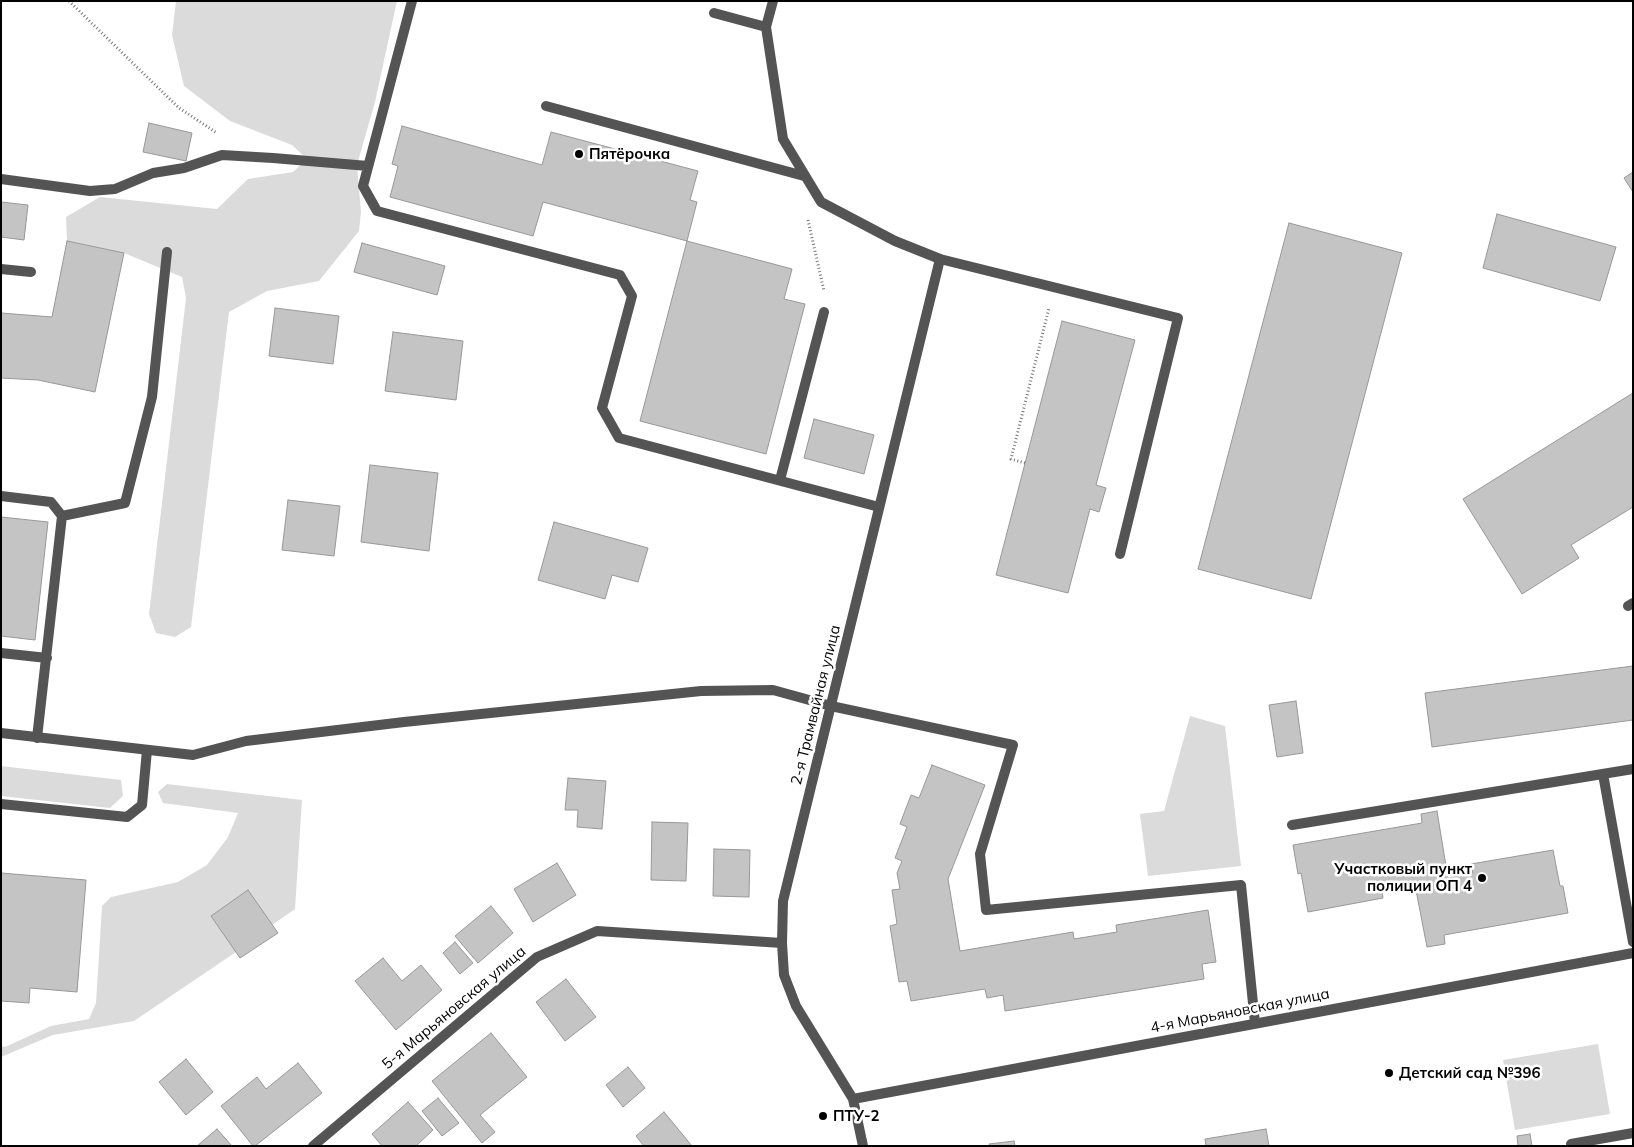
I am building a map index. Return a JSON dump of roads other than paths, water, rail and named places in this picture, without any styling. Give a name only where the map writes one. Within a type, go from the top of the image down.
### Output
[{"type":"street","points":[[412,1],[363,186],[377,211],[620,275],[632,296],[602,408],[619,438],[880,507]]},
{"type":"street","points":[[772,1],[766,27],[784,139],[821,202],[895,241],[940,259],[1178,318],[1120,554]]},
{"type":"street","points":[[714,12],[766,27]]},
{"type":"street","points":[[546,106],[804,176]]},
{"type":"street","points":[[1,180],[90,191],[115,189],[153,173],[184,168],[222,155],[368,166]]},
{"type":"street","points":[[62,516],[125,503],[152,397],[167,252]]},
{"type":"street","name":"2-я Трамвайная улица","points":[[863,1146],[853,1099],[796,1006],[784,974],[782,943],[783,900],[940,259]]},
{"type":"street","points":[[1,269],[31,272]]},
{"type":"street","points":[[780,480],[824,312]]},
{"type":"street","points":[[1,496],[51,502],[62,516],[37,738]]},
{"type":"street","points":[[1,653],[47,658]]},
{"type":"street","points":[[1,733],[193,755],[246,741],[404,722],[701,691],[773,690],[831,706],[1013,745],[980,854],[986,910],[1241,885],[1255,1023]]},
{"type":"street","points":[[1,804],[127,817],[142,805],[147,750]]},
{"type":"street","points":[[1292,825],[1633,769]]},
{"type":"street","points":[[1603,774],[1633,942]]},
{"type":"street","name":"5-я Марьяновская улица","points":[[313,1146],[537,957],[589,934],[597,931],[782,943]]},
{"type":"street","name":"4-я Марьяновская улица","points":[[853,1099],[1633,953]]},
{"type":"street","points":[[1571,1144],[1633,1133]]},
{"type":"place","name":"Пятёрочка","points":[[579,154]]},
{"type":"place","name":"Участковый пункт полиции ОП 4","points":[[1482,878]]},
{"type":"place","name":"Детский сад №396","points":[[1389,1073]]},
{"type":"place","name":"ПТУ-2","points":[[823,1116]]}]
